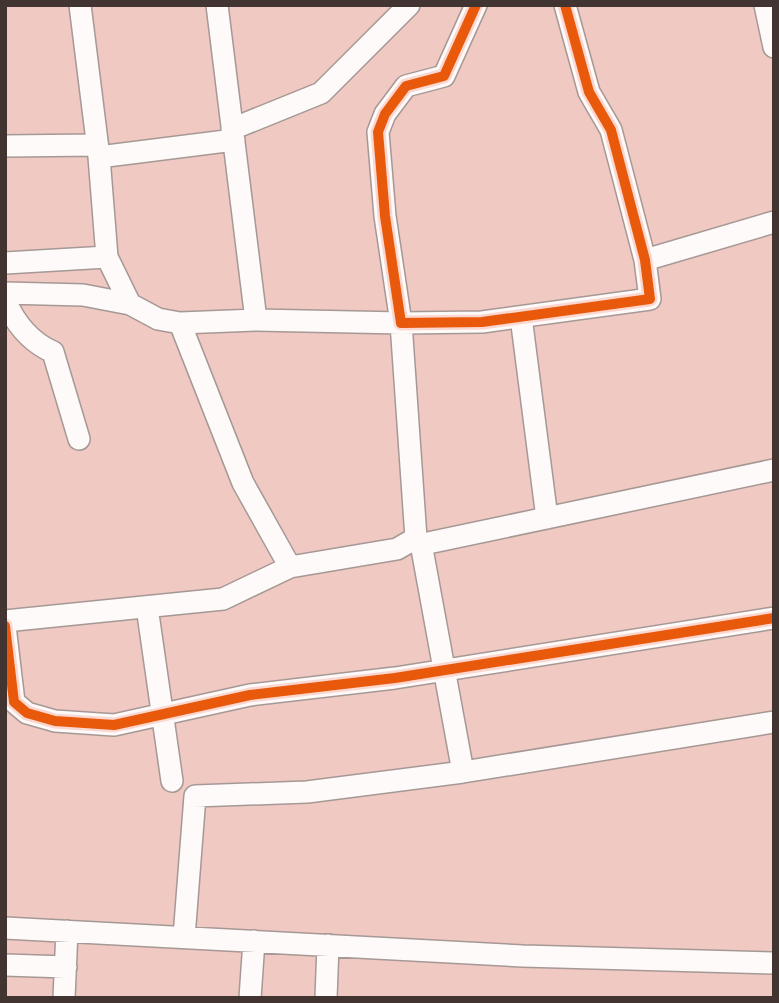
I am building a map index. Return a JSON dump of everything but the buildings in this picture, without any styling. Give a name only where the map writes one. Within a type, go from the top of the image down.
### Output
[{"type":"street","points":[[80,5],[98,151],[107,257],[130,304]]},
{"type":"street","points":[[217,5],[256,320]]},
{"type":"street","points":[[5,146],[98,151],[233,134],[321,93],[409,5]]},
{"type":"street","points":[[463,772],[419,543],[401,323],[385,216],[378,132],[386,114],[406,86],[443,76],[475,5]]},
{"type":"street","points":[[5,293],[83,295],[130,304],[158,319],[180,323],[256,320],[482,322],[650,299],[645,260],[611,130],[589,92],[565,5]]},
{"type":"street","points":[[765,5],[774,47]]},
{"type":"street","points":[[645,260],[774,222]]},
{"type":"street","points":[[5,263],[107,257]]},
{"type":"street","points":[[5,300],[13,319],[38,346],[53,352],[79,439]]},
{"type":"street","points":[[521,317],[547,518]]},
{"type":"street","points":[[180,323],[243,483],[290,567]]},
{"type":"street","points":[[774,470],[419,543],[397,550],[290,567],[223,599],[5,623],[14,702],[27,713],[55,721],[114,724],[250,695],[395,678],[444,668],[774,618]]},
{"type":"street","points":[[147,607],[172,781]]},
{"type":"street","points":[[184,937],[195,796],[307,792],[463,772],[774,722]]},
{"type":"street","points":[[5,928],[523,956],[774,963]]},
{"type":"street","points":[[64,998],[67,931]]},
{"type":"street","points":[[250,998],[254,941]]},
{"type":"street","points":[[326,998],[328,945]]},
{"type":"street","points":[[5,965],[66,967]]},
{"type":"shaded area","points":[[5,5],[774,5],[774,998],[5,998]]},
{"type":"cycle path","points":[[476,5],[444,76],[406,86],[385,114],[378,132],[385,216],[401,323],[482,322],[650,299],[645,260],[611,130],[589,92],[565,5]]},
{"type":"cycle path","points":[[5,626],[14,702],[27,713],[55,721],[114,725],[250,695],[395,678],[774,618]]}]
